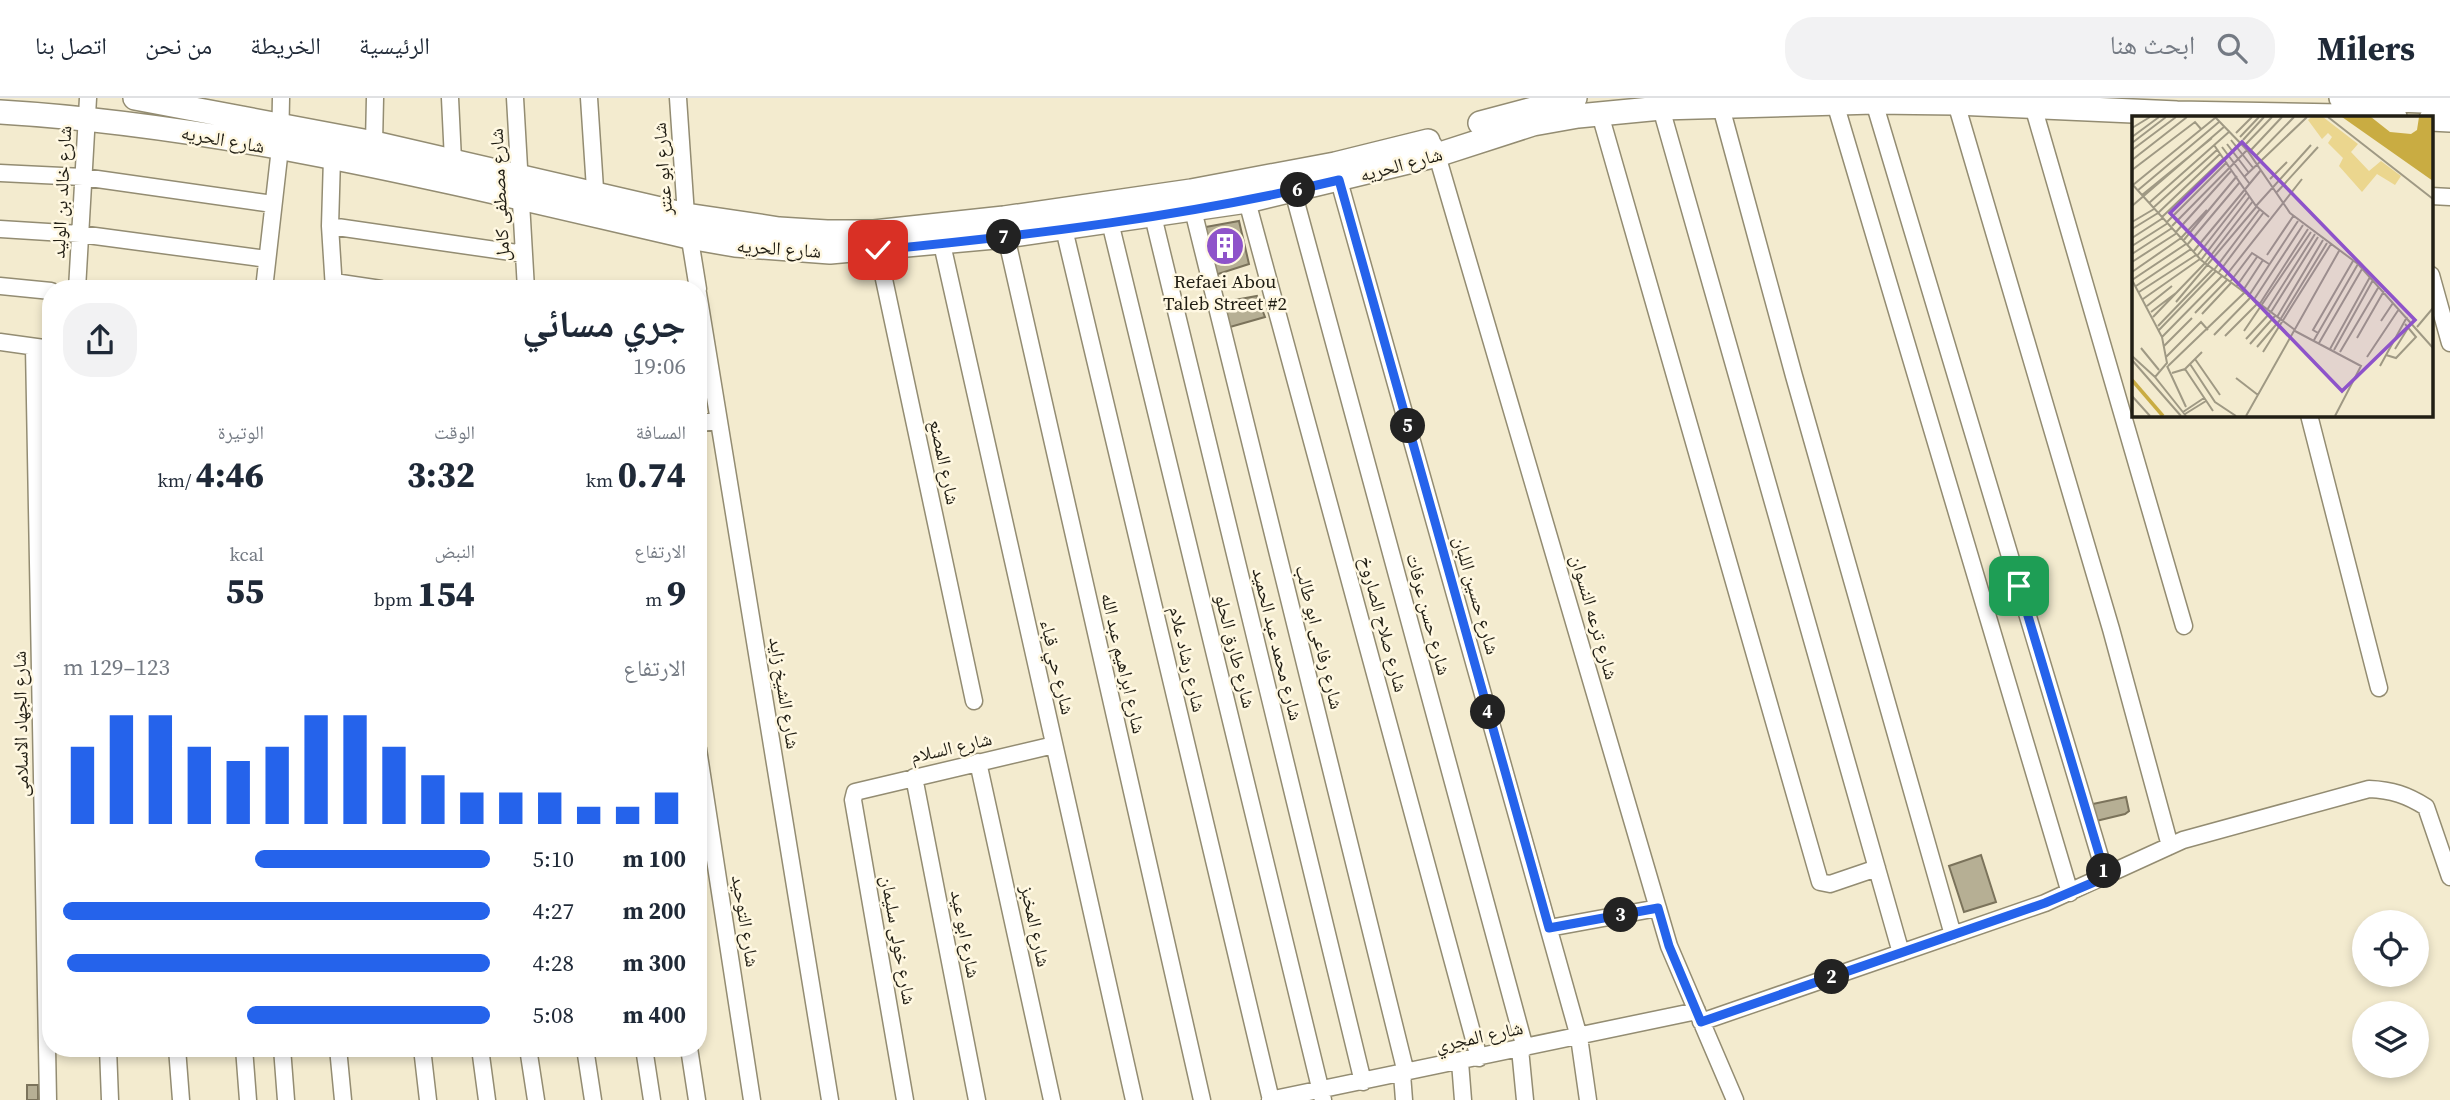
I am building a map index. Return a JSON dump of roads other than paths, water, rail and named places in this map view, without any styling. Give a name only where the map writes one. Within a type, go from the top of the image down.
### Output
[{"type":"main road","name":"شارع الحريه","points":[[135,98],[192,103],[453,160],[519,177],[596,205],[687,226],[779,229],[876,241],[942,244],[1153,216],[1293,191],[1337,172]]},
{"type":"main road","name":"شارع الحريه","points":[[1435,147],[1515,111],[1575,98]]},
{"type":"main road","points":[[2341,98],[2450,102]]},
{"type":"main road","name":"شارع الحريه","points":[[876,241],[1191,191],[1337,172],[1533,124],[1661,108],[1874,102],[2033,106],[2144,104],[2177,115],[2264,116]]},
{"type":"main road","name":"شارع الحريه","points":[[0,112],[87,108],[521,200],[596,205]]},
{"type":"main road","points":[[2432,119],[2450,120]]},
{"type":"street","points":[[265,280],[280,148],[282,98]]},
{"type":"street","points":[[374,143],[375,98]]},
{"type":"street","points":[[450,98],[453,160]]},
{"type":"street","name":"شارع مصطفى كامل","points":[[515,98],[525,280]]},
{"type":"street","points":[[589,98],[596,205]]},
{"type":"street","name":"شارع ابو عنتر","points":[[678,98],[687,226]]},
{"type":"street","points":[[1874,102],[2106,877]]},
{"type":"street","points":[[1835,103],[2070,893]]},
{"type":"street","points":[[1956,103],[2110,629],[2170,846]]},
{"type":"street","points":[[2033,106],[2185,626]]},
{"type":"street","points":[[1721,107],[1797,389],[1953,935]]},
{"type":"street","name":"شارع خالد بن الوليد","points":[[77,280],[87,108]]},
{"type":"street","points":[[1661,108],[1901,953]]},
{"type":"street","points":[[1600,114],[1820,882],[1830,884],[1877,868]]},
{"type":"street","name":"شارع ترعه النسوان","points":[[1435,147],[1669,946],[1735,1100]]},
{"type":"street","points":[[332,158],[330,226],[334,280]]},
{"type":"street","name":"شارع حسين اللبان","points":[[1337,172],[1579,1037],[1588,1100]]},
{"type":"street","points":[[0,173],[83,177],[273,204]]},
{"type":"street","name":"شارع حسن عرفات","points":[[1293,191],[1522,1049],[1525,1100]]},
{"type":"street","points":[[2432,196],[2450,197]]},
{"type":"street","name":"شارع صلاح الصاروخ","points":[[1247,201],[1479,1058]]},
{"type":"street","name":"شارع رفاعى ابو طالب","points":[[1193,210],[1404,1074],[1404,1100]]},
{"type":"street","name":"شارع محمد عبد الحميد","points":[[1153,216],[1363,1082]]},
{"type":"street","name":"شارع طارق الحلو","points":[[1110,222],[1322,1095]]},
{"type":"street","points":[[330,226],[524,254]]},
{"type":"street","name":"شارع الشيخ زايد","points":[[687,226],[696,280]]},
{"type":"street","points":[[0,229],[80,234],[267,259]]},
{"type":"street","name":"شارع رشاد علام","points":[[1064,229],[1270,1100]]},
{"type":"street","name":"شارع ابراهيم عبد الله","points":[[1006,236],[1202,1100]]},
{"type":"street","name":"شارع المصنع","points":[[876,241],[974,701]]},
{"type":"street","name":"شارع حي قباء","points":[[942,244],[1134,1100]]},
{"type":"street","points":[[2432,279],[2450,343]]},
{"type":"street","points":[[0,286],[42,290]]},
{"type":"street","points":[[0,342],[42,348]]},
{"type":"street","name":"شارع الجهاد الاسلامى","points":[[34,347],[42,777]]},
{"type":"street","name":"شارع الشيخ زايد","points":[[707,347],[830,1100]]},
{"type":"street","points":[[2309,416],[2379,688]]},
{"type":"street","points":[[707,422],[719,421]]},
{"type":"street","name":"شارع السلام","points":[[858,789],[1054,745]]},
{"type":"street","name":"شارع المخبز","points":[[978,762],[1052,1100]]},
{"type":"street","name":"شارع ابو عيد","points":[[914,776],[976,1100]]},
{"type":"street","name":"شارع خولى سليمان","points":[[858,789],[853,800],[905,1100]]},
{"type":"street","name":"شارع المجري","points":[[1270,1100],[1322,1095],[1363,1082],[1579,1037],[1699,1016],[1901,953],[2070,893],[2170,846],[2369,789],[2388,790],[2408,796],[2426,807],[2450,877]]},
{"type":"street","name":"شارع التوحيد","points":[[707,808],[752,1100]]},
{"type":"street","points":[[1549,928],[1658,908]]},
{"type":"street","name":"شارع الجهاد الاسلامى","points":[[47,1057],[48,1100]]},
{"type":"street","points":[[108,1057],[110,1100]]},
{"type":"street","points":[[178,1057],[181,1100]]},
{"type":"street","points":[[245,1057],[248,1100]]},
{"type":"street","points":[[283,1057],[286,1100]]},
{"type":"street","points":[[339,1057],[343,1100]]},
{"type":"street","points":[[423,1057],[428,1100]]},
{"type":"street","points":[[481,1057],[487,1100]]},
{"type":"street","points":[[529,1057],[536,1100]]},
{"type":"street","points":[[586,1057],[593,1100]]},
{"type":"street","points":[[645,1057],[652,1100]]},
{"type":"street","points":[[690,1057],[697,1100]]},
{"type":"street","points":[[1460,1062],[1463,1100]]},
{"type":"place","name":"Refaei Abou Taleb Street #2","points":[[1225,246]]}]
